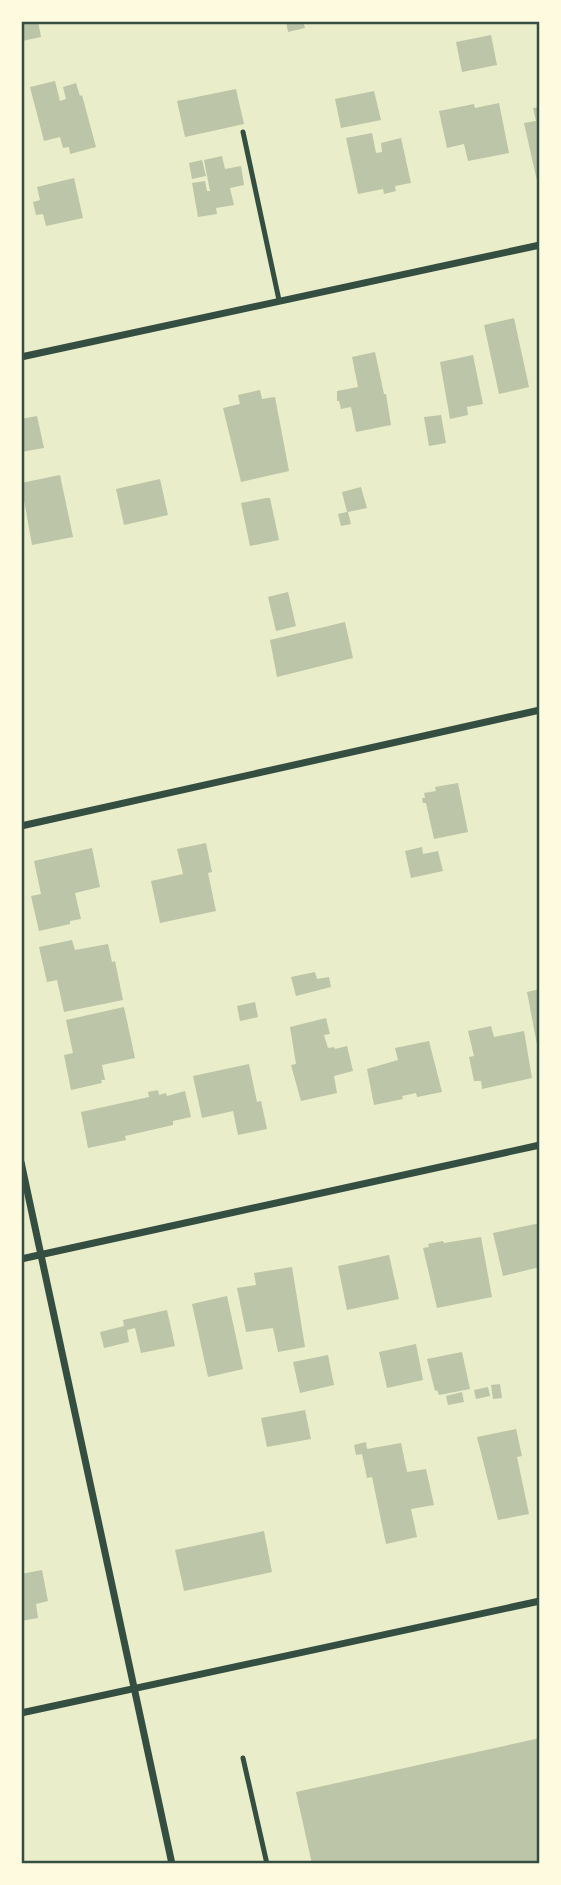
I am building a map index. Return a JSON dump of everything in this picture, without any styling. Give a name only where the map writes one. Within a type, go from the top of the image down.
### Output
[{"type":"street","points":[[21,357],[540,245]]},
{"type":"street","points":[[21,826],[540,710]]},
{"type":"street","points":[[21,1259],[540,1145]]},
{"type":"street","points":[[21,1162],[173,1864]]},
{"type":"street","points":[[21,1713],[540,1601]]},
{"type":"lane","points":[[243,132],[279,300]]},
{"type":"lane","points":[[243,1758],[267,1864]]},
{"type":"building","points":[[38,21],[41,37],[22,41],[21,22]]},
{"type":"building","points":[[286,21],[303,21],[305,28],[288,32]]},
{"type":"building","points":[[491,35],[497,65],[462,72],[456,42]]},
{"type":"building","points":[[55,81],[60,101],[66,99],[63,87],[76,83],[80,96],[82,95],[96,147],[70,154],[69,147],[63,148],[60,137],[44,141],[30,87]]},
{"type":"building","points":[[236,89],[244,124],[185,137],[177,101]]},
{"type":"building","points":[[374,91],[381,120],[341,128],[335,99]]},
{"type":"building","points":[[499,103],[509,153],[468,161],[464,144],[447,148],[439,111],[474,104],[475,108]]},
{"type":"building","points":[[540,107],[540,181],[537,181],[524,123],[536,121],[533,108]]},
{"type":"building","points":[[372,133],[376,153],[382,152],[381,143],[401,138],[411,183],[395,186],[396,191],[384,194],[383,189],[358,194],[346,138]]},
{"type":"building","points":[[222,156],[225,169],[241,166],[244,185],[230,188],[234,205],[216,208],[217,214],[198,217],[192,183],[205,181],[207,191],[210,191],[204,160]]},
{"type":"building","points":[[202,160],[206,176],[192,179],[189,163]]},
{"type":"building","points":[[74,178],[83,218],[46,226],[43,214],[36,215],[33,202],[40,200],[37,187]]},
{"type":"building","points":[[514,318],[529,387],[499,394],[484,325]]},
{"type":"building","points":[[375,352],[391,425],[356,432],[351,407],[341,409],[337,401],[337,391],[358,387],[352,357]]},
{"type":"building","points":[[473,355],[483,404],[467,407],[468,415],[450,419],[440,362]]},
{"type":"building","points":[[260,390],[262,399],[275,397],[289,471],[241,482],[223,408],[240,404],[238,395]]},
{"type":"building","points":[[441,415],[446,443],[429,446],[424,417]]},
{"type":"building","points":[[37,416],[44,448],[21,452],[21,419]]},
{"type":"building","points":[[60,475],[73,537],[32,545],[21,483]]},
{"type":"building","points":[[160,479],[168,515],[124,525],[116,489]]},
{"type":"building","points":[[361,487],[367,508],[348,512],[351,524],[341,526],[338,514],[347,512],[342,492]]},
{"type":"building","points":[[270,498],[279,540],[250,546],[241,503]]},
{"type":"building","points":[[288,592],[296,626],[276,631],[268,597]]},
{"type":"building","points":[[345,622],[353,658],[277,677],[270,640]]},
{"type":"building","points":[[458,783],[468,832],[434,839],[426,803],[423,803],[424,793],[436,791],[435,787]]},
{"type":"building","points":[[206,843],[212,872],[208,873],[216,911],[160,923],[151,881],[183,874],[177,849]]},
{"type":"building","points":[[422,847],[423,854],[438,851],[443,871],[411,878],[405,851]]},
{"type":"building","points":[[92,848],[100,887],[75,893],[81,919],[39,931],[31,896],[41,894],[34,861]]},
{"type":"building","points":[[72,940],[75,950],[108,944],[112,962],[115,961],[123,1000],[64,1012],[57,980],[47,982],[39,947]]},
{"type":"building","points":[[315,972],[317,979],[329,977],[331,987],[296,996],[291,977]]},
{"type":"building","points":[[540,989],[540,1055],[539,1055],[527,992]]},
{"type":"building","points":[[255,1002],[258,1017],[240,1021],[237,1006]]},
{"type":"building","points":[[124,1007],[135,1058],[102,1065],[105,1080],[101,1080],[102,1083],[71,1090],[64,1055],[73,1053],[66,1020]]},
{"type":"building","points":[[326,1018],[330,1034],[324,1035],[328,1048],[347,1046],[353,1071],[334,1076],[337,1093],[301,1101],[291,1065],[296,1064],[290,1027]]},
{"type":"building","points":[[491,1026],[494,1037],[524,1031],[532,1078],[482,1089],[481,1081],[474,1081],[469,1057],[474,1056],[468,1031]]},
{"type":"building","points":[[429,1041],[442,1092],[417,1097],[416,1093],[402,1096],[403,1099],[374,1105],[367,1069],[398,1060],[395,1048]]},
{"type":"building","points":[[249,1064],[257,1102],[261,1101],[267,1129],[238,1135],[233,1111],[202,1118],[193,1076]]},
{"type":"building","points":[[158,1090],[159,1095],[166,1093],[167,1096],[185,1091],[191,1117],[173,1121],[173,1125],[125,1136],[126,1140],[88,1148],[81,1112],[149,1097],[148,1092]]},
{"type":"building","points":[[540,1223],[540,1267],[503,1276],[493,1233]]},
{"type":"building","points":[[481,1237],[492,1297],[437,1308],[423,1248],[429,1247],[428,1244],[443,1241]]},
{"type":"building","points":[[389,1255],[399,1299],[347,1310],[338,1266]]},
{"type":"building","points":[[292,1267],[305,1347],[278,1352],[273,1328],[246,1332],[237,1288],[256,1285],[254,1273]]},
{"type":"building","points":[[227,1296],[243,1369],[208,1377],[192,1304]]},
{"type":"building","points":[[167,1310],[175,1346],[141,1353],[135,1328],[127,1330],[129,1342],[104,1348],[100,1332],[124,1326],[123,1320]]},
{"type":"building","points":[[416,1344],[423,1380],[387,1388],[379,1352]]},
{"type":"building","points":[[462,1352],[470,1389],[439,1395],[437,1390],[435,1391],[427,1359]]},
{"type":"building","points":[[328,1355],[334,1385],[300,1393],[293,1362]]},
{"type":"building","points":[[500,1384],[502,1398],[493,1399],[491,1385]]},
{"type":"building","points":[[488,1387],[490,1396],[476,1399],[474,1390]]},
{"type":"building","points":[[462,1392],[464,1402],[448,1405],[446,1396]]},
{"type":"building","points":[[305,1410],[311,1439],[267,1447],[261,1418]]},
{"type":"building","points":[[516,1429],[522,1456],[517,1457],[529,1514],[498,1520],[477,1437]]},
{"type":"building","points":[[366,1442],[367,1449],[401,1443],[407,1472],[426,1469],[434,1505],[411,1509],[417,1537],[386,1544],[372,1477],[367,1478],[362,1454],[356,1455],[354,1445]]},
{"type":"building","points":[[264,1531],[272,1572],[184,1591],[175,1550]]},
{"type":"building","points":[[42,1570],[48,1601],[36,1604],[38,1618],[21,1621],[21,1574]]},
{"type":"building","points":[[540,1738],[540,1864],[312,1864],[296,1792]]}]
